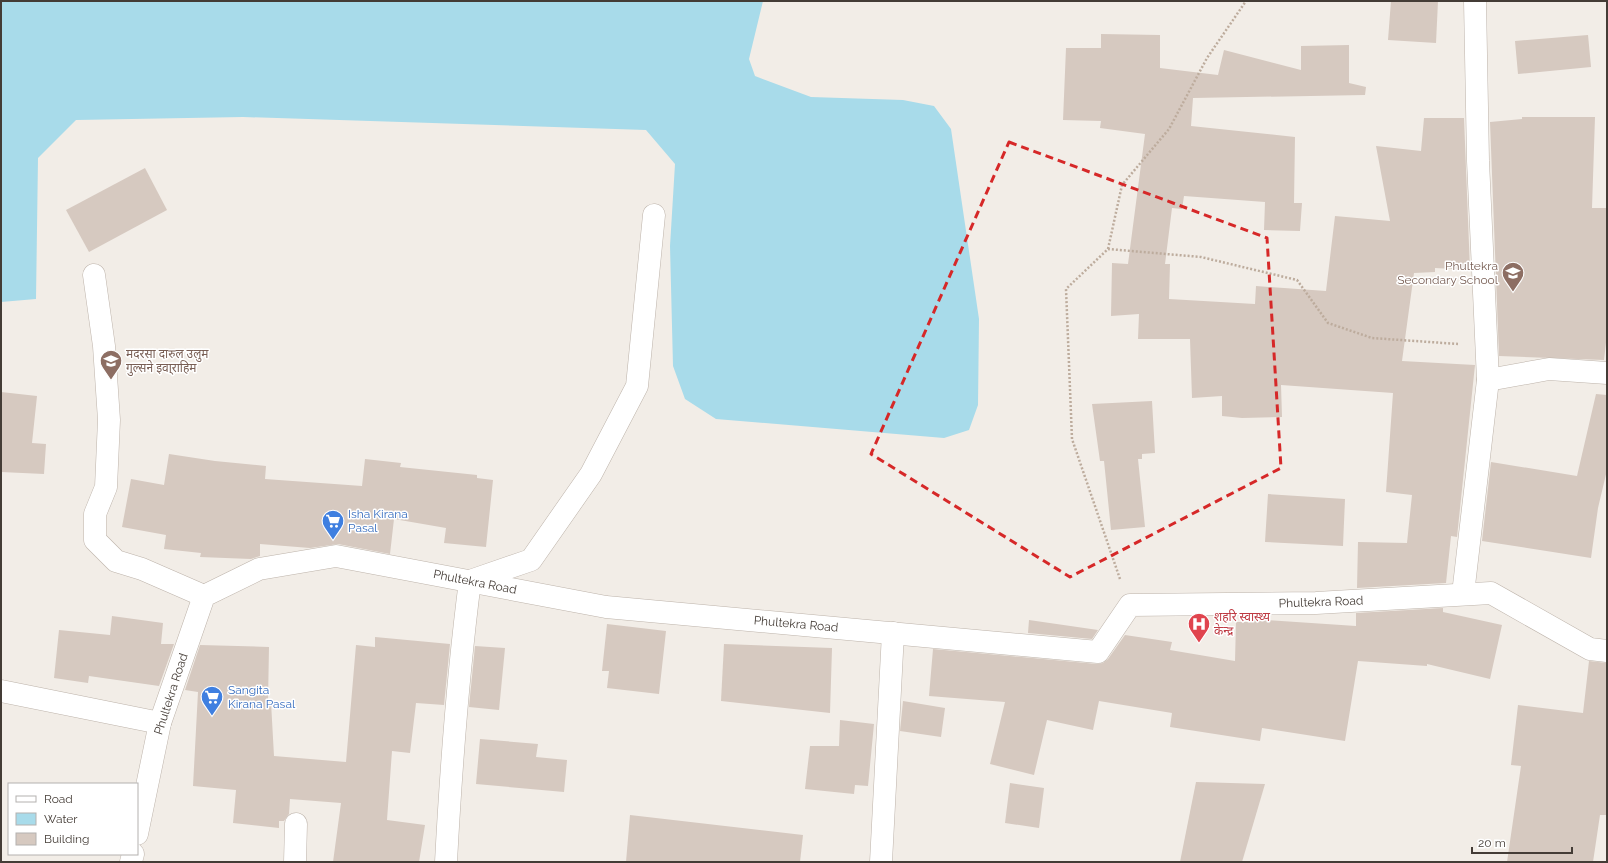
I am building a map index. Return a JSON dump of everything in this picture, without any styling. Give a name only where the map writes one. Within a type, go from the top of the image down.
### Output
[{"type":"street","points":[[1463,594],[1488,380],[1478,161],[1475,1]]},
{"type":"street","points":[[446,862],[460,658],[470,580],[531,560],[591,474],[637,386],[654,215]]},
{"type":"street","points":[[94,275],[104,346],[109,420],[106,487],[95,514],[95,540],[116,561],[142,569],[204,596]]},
{"type":"street","points":[[1488,380],[1549,368],[1607,373]]},
{"type":"street","name":"Phultekra Road","points":[[138,829],[160,723],[204,596],[259,569],[336,556],[470,580],[606,607],[1098,652],[1130,605],[1316,603],[1491,593],[1590,649],[1607,650]]},
{"type":"street","points":[[881,862],[893,633]]},
{"type":"street","points":[[1,691],[160,723]]},
{"type":"street","points":[[295,862],[296,824]]},
{"type":"path","points":[[1130,605],[1107,543],[1072,439],[1066,289],[1108,250],[1122,185],[1169,129],[1207,58],[1246,1]]},
{"type":"path","points":[[1108,250],[1201,256],[1297,280],[1328,322],[1372,338],[1486,346]]},
{"type":"highlighted area","points":[[1009,142],[1267,238],[1281,468],[1070,577],[871,454]]},
{"type":"water","points":[[1,1],[763,1],[749,59],[755,76],[811,97],[903,100],[934,106],[951,129],[979,319],[978,405],[969,430],[944,438],[716,419],[685,399],[673,366],[670,246],[675,164],[646,130],[243,117],[76,120],[38,158],[36,299],[1,302]]},
{"type":"building","points":[[1391,1],[1438,1],[1436,43],[1388,40]]},
{"type":"building","points":[[1101,34],[1160,35],[1160,68],[1218,75],[1224,50],[1301,70],[1301,46],[1349,45],[1349,83],[1366,87],[1365,95],[1193,98],[1191,126],[1295,137],[1294,203],[1302,203],[1300,231],[1264,230],[1265,202],[1184,196],[1182,209],[1172,208],[1165,264],[1170,264],[1169,299],[1255,304],[1256,286],[1326,291],[1335,216],[1390,221],[1376,146],[1421,151],[1424,118],[1464,118],[1470,270],[1435,268],[1435,272],[1414,273],[1402,361],[1475,365],[1457,537],[1451,536],[1446,583],[1357,588],[1358,542],[1407,543],[1412,495],[1386,492],[1393,393],[1281,385],[1282,417],[1242,418],[1222,416],[1222,396],[1192,398],[1190,339],[1138,339],[1139,314],[1111,316],[1112,263],[1128,264],[1145,134],[1100,128],[1101,121],[1063,120],[1066,48],[1101,48]]},
{"type":"building","points":[[1588,35],[1591,67],[1518,74],[1515,41]]},
{"type":"building","points":[[1522,117],[1595,117],[1592,208],[1607,208],[1607,334],[1604,360],[1499,356],[1490,122],[1522,119]]},
{"type":"building","points":[[145,168],[167,210],[89,252],[66,210]]},
{"type":"building","points":[[1,392],[37,396],[32,443],[46,444],[44,474],[1,472]]},
{"type":"building","points":[[1596,394],[1607,395],[1607,470],[1598,508],[1591,558],[1482,541],[1491,462],[1577,476]]},
{"type":"building","points":[[1152,401],[1155,453],[1142,454],[1142,459],[1138,459],[1145,527],[1111,530],[1104,461],[1100,461],[1092,404]]},
{"type":"building","points":[[169,454],[215,461],[266,466],[265,479],[362,486],[365,459],[401,463],[400,467],[477,475],[477,478],[493,480],[486,547],[444,543],[446,528],[394,519],[390,554],[338,544],[310,548],[260,544],[260,556],[251,559],[200,557],[201,553],[164,549],[166,535],[122,527],[131,479],[164,485]]},
{"type":"building","points":[[1268,494],[1345,499],[1343,546],[1265,542]]},
{"type":"building","points":[[1443,608],[1443,612],[1502,625],[1490,679],[1427,664],[1427,666],[1358,661],[1345,741],[1262,728],[1260,741],[1170,727],[1172,713],[1099,701],[1093,730],[1047,720],[1034,775],[990,764],[1005,702],[929,696],[933,649],[1097,664],[1103,663],[1108,659],[1125,635],[1172,642],[1170,650],[1235,661],[1236,622],[1248,622],[1249,619],[1356,626],[1356,613]]},
{"type":"building","points":[[112,616],[163,623],[161,644],[174,644],[159,686],[89,676],[88,683],[54,678],[59,630],[110,635]]},
{"type":"building","points":[[1029,620],[1098,630],[1092,639],[1028,633]]},
{"type":"building","points":[[607,624],[666,631],[659,694],[607,688],[609,671],[602,671]]},
{"type":"building","points":[[375,637],[450,644],[444,705],[416,703],[410,753],[392,751],[387,820],[425,825],[419,862],[333,862],[341,803],[290,799],[289,814],[284,821],[279,821],[279,828],[233,823],[236,790],[193,786],[198,692],[185,690],[200,645],[269,647],[268,702],[271,702],[274,756],[346,762],[356,645],[375,647]]},
{"type":"building","points":[[724,644],[832,648],[830,713],[721,701]]},
{"type":"building","points":[[475,646],[505,648],[499,710],[469,707]]},
{"type":"building","points":[[1589,661],[1607,663],[1607,815],[1600,815],[1593,862],[1507,862],[1521,766],[1511,765],[1518,705],[1583,713]]},
{"type":"building","points":[[903,701],[945,708],[941,737],[900,731]]},
{"type":"building","points":[[840,720],[874,724],[868,786],[855,785],[854,794],[805,789],[810,746],[839,746]]},
{"type":"building","points":[[480,739],[538,744],[536,757],[567,760],[564,792],[476,784]]},
{"type":"building","points":[[1196,782],[1265,784],[1242,862],[1180,862]]},
{"type":"building","points":[[1010,783],[1044,788],[1039,828],[1005,823]]},
{"type":"building","points":[[630,815],[803,835],[800,862],[626,862]]},
{"type":"place","name":"Phultekra Secondary School","points":[[1513,292]]},
{"type":"place","name":"मदरसा दारुल उलुम गुल्सने इवा्राहिम","points":[[111,380]]},
{"type":"place","name":"Isha Kirana Pasal","points":[[333,540]]},
{"type":"place","name":"शहरि स्वास्थ्य केन्द्र","points":[[1199,644]]},
{"type":"place","name":"Sangita Kirana Pasal","points":[[212,716]]}]
